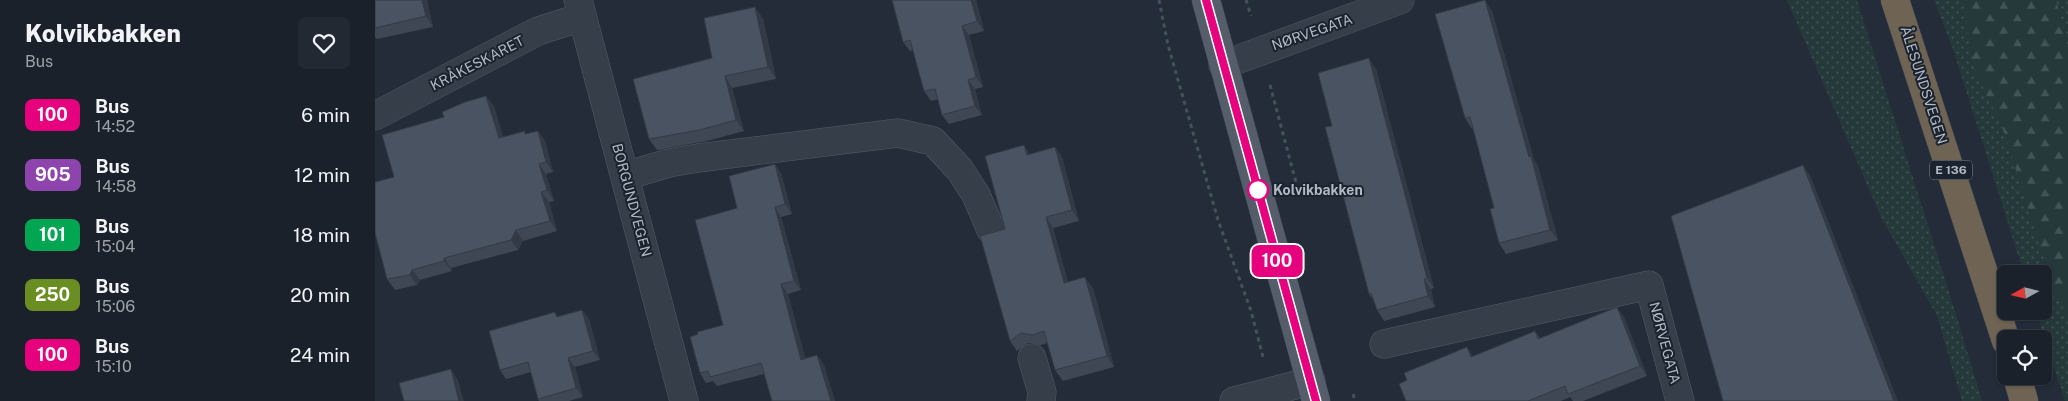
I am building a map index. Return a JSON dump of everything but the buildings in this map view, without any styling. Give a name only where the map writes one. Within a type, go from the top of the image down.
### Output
[{"type":"highway","name":"ÅLESUNDSVEGEN","points":[[1895,0],[2002,330]]},
{"type":"highway","points":[[2020,385],[2024,401]]},
{"type":"main road","points":[[1206,0],[1313,391]]},
{"type":"street","name":"NØRVEGATA","points":[[1223,65],[1400,0]]},
{"type":"street","name":"KRÅKESKARET","points":[[375,116],[580,9]]},
{"type":"street","name":"BORGUNDVEGEN","points":[[580,9],[625,176],[679,398]]},
{"type":"street","points":[[625,176],[669,163],[698,158],[898,133],[933,141],[960,170],[976,195],[991,230]]},
{"type":"street","name":"NØRVEGATA","points":[[1385,344],[1649,285],[1680,401]]},
{"type":"street","points":[[1032,358],[1042,392],[1041,401]]},
{"type":"street","points":[[1234,401],[1273,392],[1313,391]]},
{"type":"path","points":[[1159,0],[1168,45],[1218,220],[1251,310],[1273,392]]},
{"type":"green space","points":[[1787,0],[1857,0],[1982,401],[1962,401],[1937,316],[1881,217]]},
{"type":"green space","points":[[1934,0],[2068,0],[2068,401],[2065,401],[2052,361],[2052,330],[2042,330],[2039,320],[2053,320],[2053,265],[2021,265],[1953,49]]},
{"type":"green space","points":[[1966,0],[2056,0],[2068,48],[2068,318],[2053,288],[2053,265],[2046,265],[2003,129],[1977,75],[1967,32]]},
{"type":"bus line","name":"100","points":[[1206,0],[1316,401]]},
{"type":"place","name":"Kolvikbakken","points":[[1258,190]]}]
